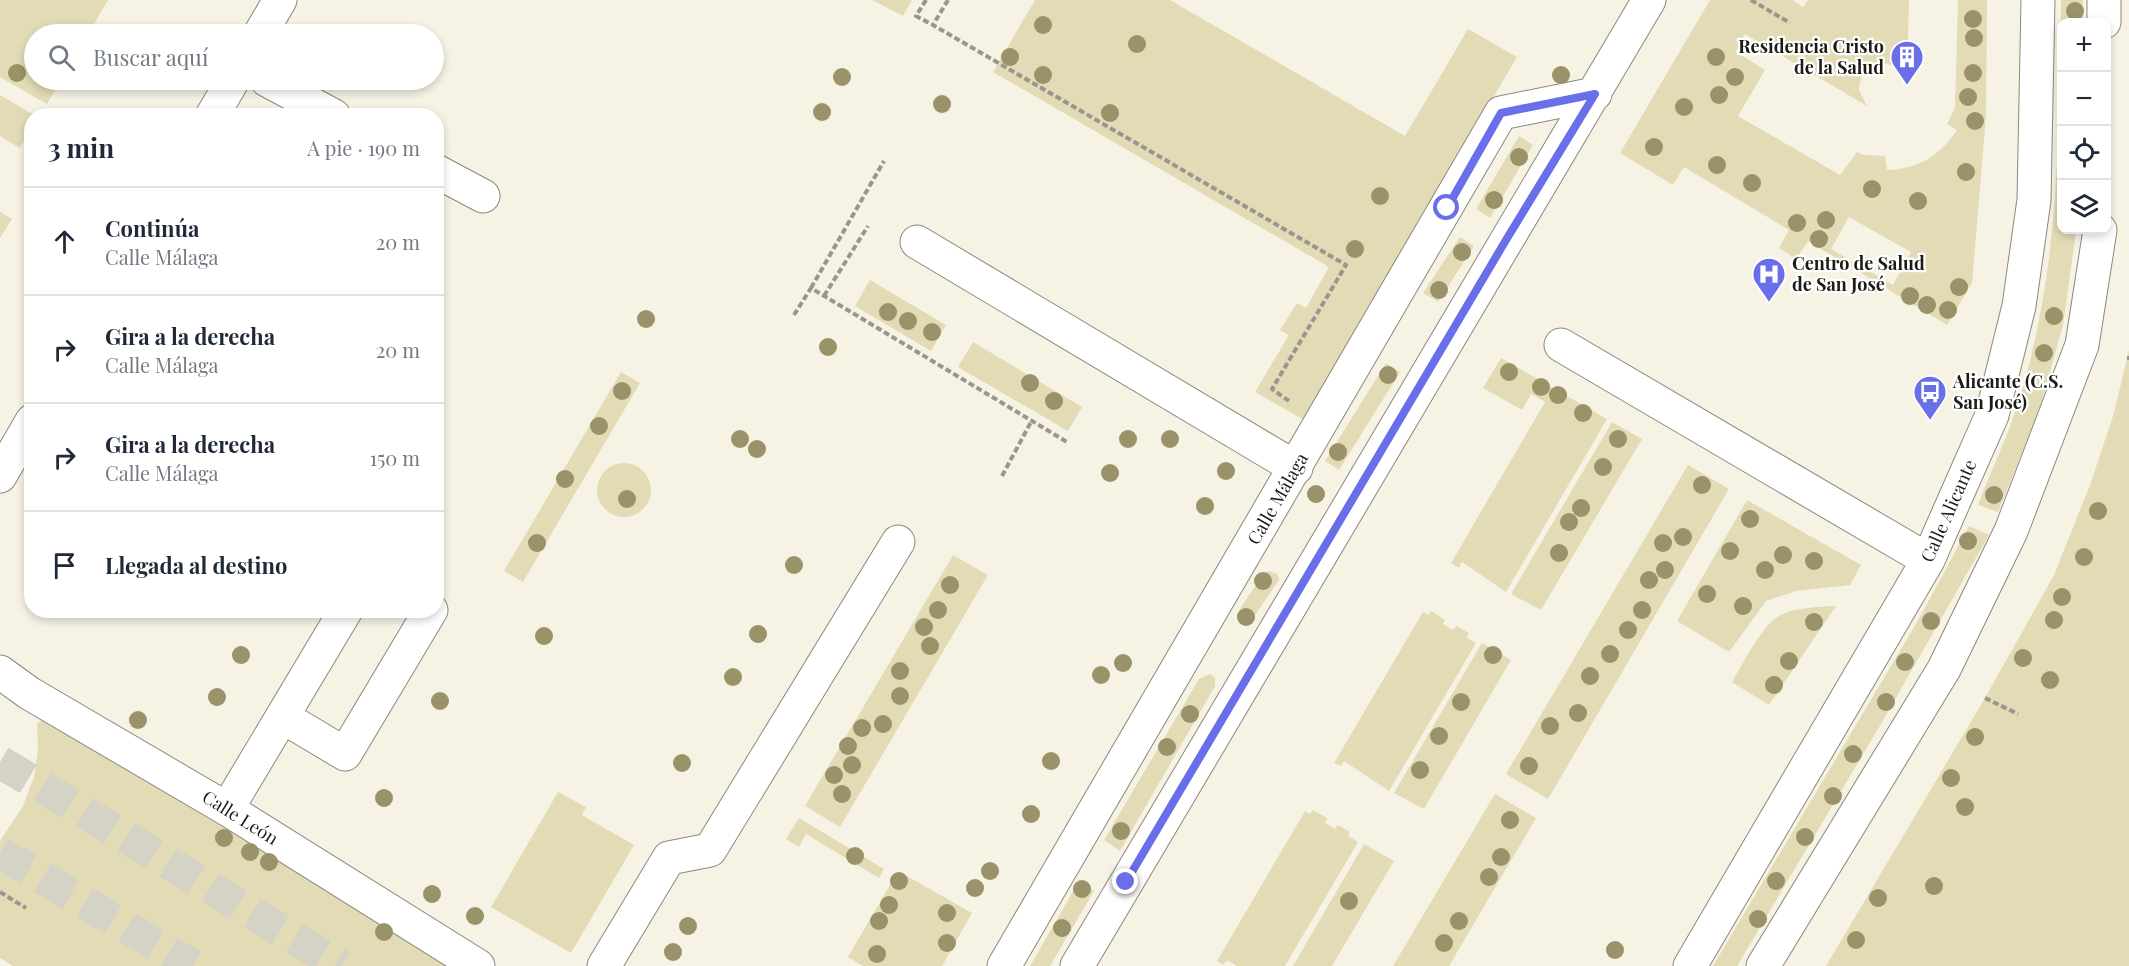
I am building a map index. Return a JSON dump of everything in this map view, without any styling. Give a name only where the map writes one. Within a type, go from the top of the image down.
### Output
[{"type":"street","points":[[266,24],[280,0]]},
{"type":"street","points":[[1077,966],[1506,240],[1595,94],[1648,0]]},
{"type":"street","name":"Calle Alicante","points":[[1690,966],[1928,560],[1992,415],[2019,306],[2034,200],[2038,0]]},
{"type":"street","points":[[2104,0],[2104,18]]},
{"type":"street","points":[[217,108],[227,90]]},
{"type":"street","points":[[286,90],[319,108]]},
{"type":"street","name":"Calle Málaga","points":[[1004,966],[1322,424],[1501,113],[1595,94]]},
{"type":"street","points":[[444,175],[483,196]]},
{"type":"street","points":[[1763,966],[1944,669],[2011,531],[2082,345],[2099,234]]},
{"type":"street","points":[[917,242],[1296,468]]},
{"type":"street","points":[[1560,345],[1928,560]]},
{"type":"street","points":[[0,476],[24,435]]},
{"type":"street","points":[[604,966],[669,858],[710,850],[898,542]]},
{"type":"street","points":[[227,810],[341,618]]},
{"type":"street","points":[[283,717],[345,754],[426,618]]},
{"type":"street","name":"Calle León","points":[[0,672],[29,693],[227,810],[478,966]]},
{"type":"path","points":[[926,0],[916,16],[1346,265],[1272,389],[1322,424]]},
{"type":"path","points":[[933,25],[948,0]]},
{"type":"path","points":[[1751,0],[1790,23]]},
{"type":"path","points":[[794,315],[884,161]]},
{"type":"path","points":[[824,296],[868,226]]},
{"type":"path","points":[[811,288],[1067,442]]},
{"type":"path","points":[[1002,476],[1031,422]]},
{"type":"path","points":[[1985,698],[2018,714]]},
{"type":"path","points":[[0,892],[26,908]]},
{"type":"shaded area","points":[[0,0],[108,0],[94,24],[24,24],[24,90],[55,90],[47,104],[0,77]]},
{"type":"shaded area","points":[[872,0],[912,0],[903,16]]},
{"type":"shaded area","points":[[1035,0],[1170,0],[1405,136],[1468,29],[1517,57],[1304,420],[1255,392],[1289,335],[1280,330],[1297,303],[1306,308],[1329,267],[993,72]]},
{"type":"shaded area","points":[[1710,0],[1793,0],[1803,7],[1808,0],[1909,0],[1907,75],[1883,63],[1870,66],[1861,79],[1859,90],[1867,106],[1745,34],[1736,52],[1765,70],[1738,116],[1840,175],[1857,152],[1863,155],[1885,156],[1887,170],[1918,164],[1936,154],[1957,130],[1947,124],[1955,108],[1958,0],[1987,0],[1986,115],[1972,283],[1947,325],[1808,241],[1796,259],[1779,248],[1789,230],[1684,167],[1673,185],[1620,153]],"holes":[[[1849,217],[1911,252],[1893,285],[1831,249]]]},
{"type":"shaded area","points":[[2061,0],[2083,0],[2083,18],[2061,18]]},
{"type":"shaded area","points":[[0,95],[24,109],[24,141],[20,148],[0,136]]},
{"type":"shaded area","points":[[1519,136],[1533,145],[1490,218],[1476,209]]},
{"type":"shaded area","points":[[2057,166],[2057,234],[2076,234],[2063,325],[2040,408],[1998,512],[1978,505],[2017,408],[2034,345],[2050,247]]},
{"type":"shaded area","points":[[0,212],[12,219],[0,238]]},
{"type":"shaded area","points":[[1460,237],[1474,246],[1438,302],[1423,293]]},
{"type":"shaded area","points":[[870,280],[946,325],[931,351],[855,306]]},
{"type":"shaded area","points":[[973,342],[1082,407],[1068,431],[958,367]]},
{"type":"shaded area","points":[[2129,350],[2129,966],[1826,966],[1985,698],[2054,575],[2090,485],[2114,413]]},
{"type":"shaded area","points":[[1501,358],[1607,419],[1506,592],[1462,562],[1459,568],[1451,563],[1545,402],[1531,394],[1522,410],[1483,388]]},
{"type":"shaded area","points":[[1386,363],[1400,372],[1339,470],[1325,461]]},
{"type":"shaded area","points":[[621,372],[640,383],[523,582],[504,571]]},
{"type":"shaded area","points":[[1612,422],[1642,439],[1541,610],[1511,594]]},
{"type":"shaded area","points":[[619,463],[629,463],[639,467],[647,475],[651,490],[647,505],[639,513],[629,517],[619,517],[609,513],[601,505],[597,495],[597,485],[601,475],[609,467]]},
{"type":"shaded area","points":[[1688,465],[1729,489],[1548,799],[1506,774]]},
{"type":"shaded area","points":[[1747,500],[1861,565],[1850,585],[1796,591],[1766,601],[1729,652],[1677,621]]},
{"type":"shaded area","points":[[1969,526],[1989,535],[1881,724],[1737,966],[1713,966],[1920,617]]},
{"type":"shaded area","points":[[953,555],[988,575],[840,827],[805,806]]},
{"type":"shaded area","points":[[1268,571],[1277,574],[1279,580],[1251,621],[1241,622],[1237,617],[1238,612],[1263,574]]},
{"type":"shaded area","points":[[1836,606],[1769,705],[1732,682],[1754,645],[1774,619],[1794,610]]},
{"type":"shaded area","points":[[1431,611],[1445,620],[1443,624],[1453,630],[1456,626],[1469,633],[1466,637],[1476,643],[1389,791],[1344,761],[1341,766],[1334,763],[1423,612],[1428,615]]},
{"type":"shaded area","points":[[1482,643],[1511,660],[1424,809],[1394,793]]},
{"type":"shaded area","points":[[1210,674],[1215,678],[1215,686],[1120,851],[1104,840],[1199,679]]},
{"type":"shaded area","points":[[42,720],[458,966],[13,966],[0,958],[0,841],[23,806],[34,777],[38,750],[37,723]]},
{"type":"shaded area","points":[[558,792],[586,807],[582,815],[634,845],[571,953],[491,907]]},
{"type":"shaded area","points":[[1495,794],[1536,818],[1449,966],[1393,966]]},
{"type":"shaded area","points":[[1313,810],[1327,818],[1325,823],[1335,829],[1338,825],[1350,832],[1348,836],[1358,842],[1285,966],[1237,966],[1227,960],[1223,965],[1217,961],[1305,811],[1310,814]]},
{"type":"shaded area","points":[[799,818],[884,869],[879,878],[806,834],[799,847],[786,839]]},
{"type":"shaded area","points":[[1364,844],[1394,861],[1332,966],[1293,966]]},
{"type":"shaded area","points":[[898,871],[972,913],[942,966],[863,966],[848,957]]},
{"type":"shaded area","points":[[1079,881],[1094,891],[1050,966],[1030,966]]},
{"type":"tunnel","points":[[0,762],[341,966]]},
{"type":"tunnel","points":[[0,853],[193,966]]},
{"type":"place","name":"Residencia Cristo de la Salud","points":[[1907,86]]},
{"type":"place","name":"Centro de Salud de San José","points":[[1769,303]]},
{"type":"place","name":"Alicante (C.S. San José)","points":[[1930,421]]},
{"type":"route","points":[[1126,882],[1506,240],[1595,94],[1501,113],[1447,208]]}]
